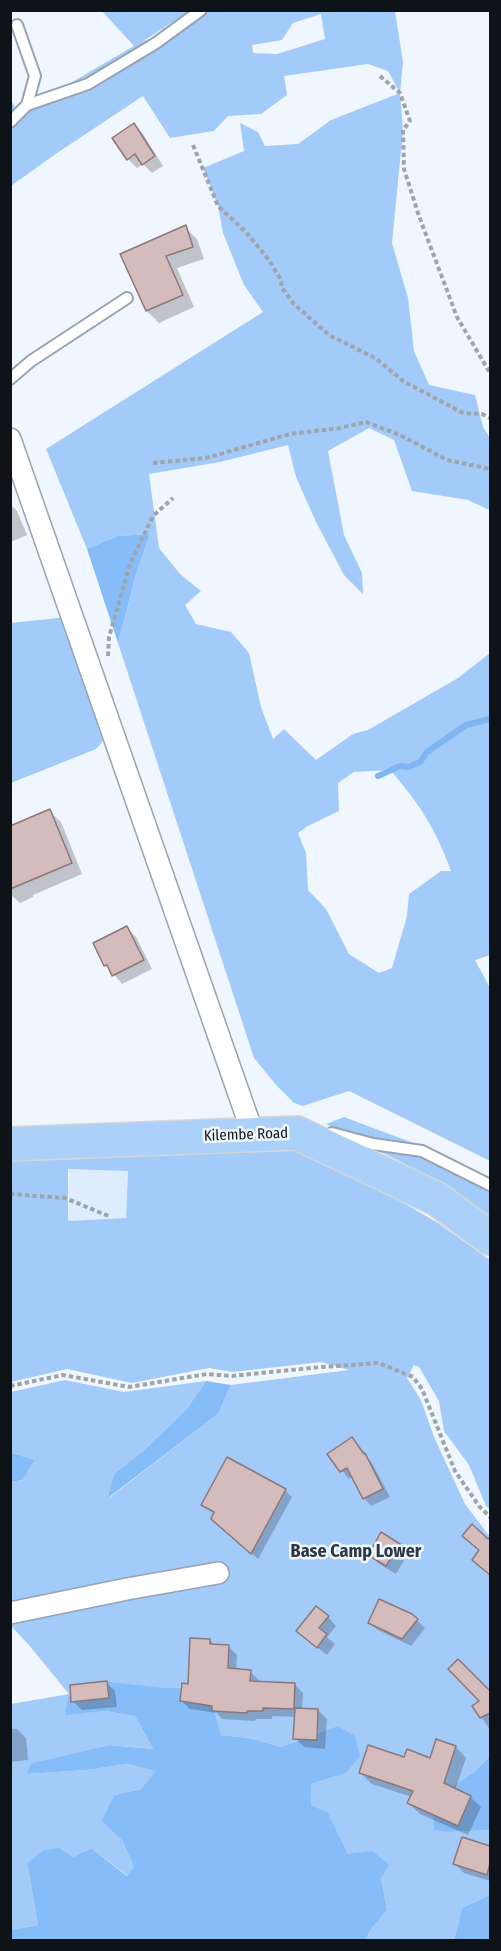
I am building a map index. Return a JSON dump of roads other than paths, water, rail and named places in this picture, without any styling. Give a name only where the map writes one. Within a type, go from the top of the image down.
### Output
[{"type":"main road","name":"Kilembe Road","points":[[10,1144],[311,1131],[437,1199],[490,1238]]},
{"type":"street","points":[[10,439],[105,705],[253,1134]]},
{"type":"street","points":[[10,1613],[127,1589],[218,1574]]},
{"type":"lane","points":[[10,122],[27,105],[88,84],[156,43],[201,10]]},
{"type":"lane","points":[[17,25],[35,76],[27,105]]},
{"type":"lane","points":[[10,379],[31,361],[127,298]]},
{"type":"lane","points":[[311,1131],[422,1151],[490,1185]]},
{"type":"waterway","points":[[378,776],[400,766],[408,767],[420,762],[427,752],[466,725],[490,719]]},
{"type":"district","name":"Base Camp Lower","points":[[356,1552]]}]
